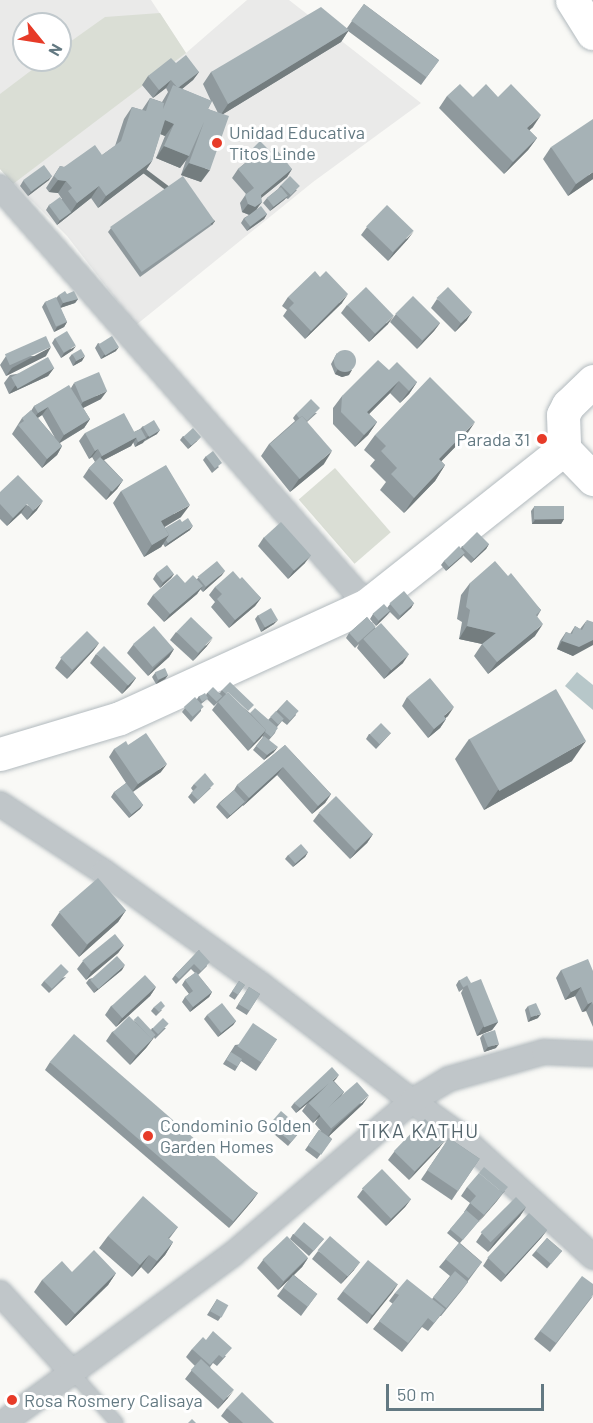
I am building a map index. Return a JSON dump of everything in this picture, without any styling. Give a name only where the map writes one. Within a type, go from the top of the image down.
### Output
[{"type":"street","points":[[572,0],[593,33]]},
{"type":"street","points":[[0,187],[367,605]]},
{"type":"street","points":[[593,381],[568,405],[563,415],[564,449],[593,479]]},
{"type":"street","points":[[0,754],[120,718],[367,605],[564,449]]},
{"type":"street","points":[[0,804],[104,872],[250,977],[458,1134],[593,1257]]},
{"type":"street","points":[[3,1423],[233,1254],[412,1101],[449,1079],[544,1052],[593,1054]]},
{"type":"street","points":[[0,1293],[71,1371]]},
{"type":"lane","points":[[71,1371],[117,1423]]},
{"type":"shaded area","name":"Unidad Educativa Titos Linde","points":[[0,0],[151,0],[186,53],[247,0],[289,0],[421,103],[313,182],[136,325],[67,236],[0,169]]},
{"type":"shaded area","points":[[160,13],[186,53],[13,184],[0,169],[0,94],[29,72],[72,72],[72,40],[105,17]]},
{"type":"shaded area","points":[[335,468],[391,532],[355,564],[299,499]]},
{"type":"shaded area","points":[[577,672],[593,685],[593,710],[565,686]]},
{"type":"building","points":[[364,4],[439,61],[426,77],[351,21]]},
{"type":"building","points":[[321,7],[349,30],[228,104],[211,72]]},
{"type":"building","points":[[186,55],[199,72],[179,87],[171,80],[159,90],[148,76],[171,58],[176,63]]},
{"type":"building","points":[[460,84],[473,97],[486,84],[498,97],[511,84],[541,115],[527,128],[537,138],[513,162],[447,96]]},
{"type":"building","points":[[173,85],[212,101],[208,109],[229,116],[210,170],[189,163],[204,122],[189,156],[164,146],[174,124],[165,120],[152,161],[106,196],[99,186],[77,203],[68,191],[72,188],[66,181],[58,180],[54,176],[60,166],[64,167],[95,145],[102,155],[121,141],[132,107],[146,111],[150,98],[164,103],[163,109]]},
{"type":"building","points":[[593,119],[593,172],[576,184],[551,147]]},
{"type":"building","points":[[260,141],[271,152],[262,160],[251,150]]},
{"type":"building","points":[[277,150],[292,169],[261,195],[262,202],[255,207],[248,204],[245,195],[254,188],[238,169],[257,154],[264,162]]},
{"type":"building","points":[[44,165],[52,176],[31,192],[23,180]]},
{"type":"building","points":[[183,176],[215,221],[142,272],[110,227]]},
{"type":"building","points":[[290,176],[300,186],[291,195],[281,185]]},
{"type":"building","points":[[281,187],[288,196],[274,207],[267,198]]},
{"type":"building","points":[[60,197],[71,212],[60,221],[49,205]]},
{"type":"building","points":[[387,205],[414,231],[393,252],[366,227]]},
{"type":"building","points":[[261,206],[267,214],[250,227],[244,219]]},
{"type":"building","points":[[315,271],[320,277],[326,271],[348,294],[311,331],[289,308],[294,303],[288,297]]},
{"type":"building","points":[[366,287],[394,316],[375,334],[347,305]]},
{"type":"building","points":[[448,287],[472,312],[461,323],[436,298]]},
{"type":"building","points":[[65,291],[67,294],[74,291],[78,299],[63,303],[59,295]]},
{"type":"building","points":[[413,296],[440,323],[422,341],[395,314]]},
{"type":"building","points":[[56,297],[67,322],[56,327],[45,302]]},
{"type":"building","points":[[67,331],[76,346],[64,353],[55,338]]},
{"type":"building","points":[[46,336],[51,347],[10,365],[5,354]]},
{"type":"building","points":[[112,336],[119,347],[105,356],[98,344]]},
{"type":"building","points":[[81,349],[85,356],[76,361],[72,354]]},
{"type":"building","points":[[345,350],[353,353],[356,361],[353,369],[345,372],[337,369],[334,361],[337,353]]},
{"type":"building","points":[[48,357],[54,368],[18,389],[11,377]]},
{"type":"building","points":[[378,360],[389,370],[397,362],[417,382],[409,391],[399,381],[367,412],[377,422],[364,435],[341,412],[342,396]]},
{"type":"building","points":[[99,372],[107,391],[82,402],[74,383]]},
{"type":"building","points":[[430,377],[475,422],[439,459],[445,465],[414,498],[391,474],[397,468],[381,451],[386,446],[375,435]]},
{"type":"building","points":[[69,385],[90,419],[64,435],[48,407],[38,413],[34,406]]},
{"type":"building","points":[[311,399],[320,408],[307,421],[302,416],[299,418],[296,414]]},
{"type":"building","points":[[31,410],[62,446],[47,459],[18,425],[24,421],[22,418]]},
{"type":"building","points":[[124,413],[137,437],[102,456],[98,449],[95,451],[85,433]]},
{"type":"building","points":[[302,416],[332,451],[300,479],[270,444]]},
{"type":"building","points":[[154,420],[160,430],[149,437],[143,427]]},
{"type":"building","points":[[193,428],[201,437],[191,446],[183,437]]},
{"type":"building","points":[[141,429],[146,438],[138,442],[134,432]]},
{"type":"building","points":[[213,451],[222,463],[215,468],[206,456]]},
{"type":"building","points":[[100,457],[123,480],[112,492],[89,468]]},
{"type":"building","points":[[166,465],[190,505],[161,521],[169,535],[152,545],[121,491]]},
{"type":"building","points":[[18,475],[43,501],[33,511],[27,504],[13,518],[0,504],[0,492]]},
{"type":"building","points":[[534,506],[564,506],[564,519],[534,519]]},
{"type":"building","points":[[188,518],[193,526],[168,543],[166,540],[169,535],[165,528],[180,519],[182,522]]},
{"type":"building","points":[[281,522],[311,555],[294,571],[264,537]]},
{"type":"building","points":[[477,532],[489,544],[474,559],[462,547]]},
{"type":"building","points":[[459,546],[465,553],[449,567],[444,561]]},
{"type":"building","points":[[217,561],[225,571],[206,587],[198,577]]},
{"type":"building","points":[[495,561],[508,576],[511,573],[541,610],[536,615],[543,624],[497,662],[482,644],[496,633],[467,626],[470,610],[466,607],[470,583]]},
{"type":"building","points":[[167,565],[174,574],[163,582],[156,574]]},
{"type":"building","points":[[233,571],[240,579],[242,577],[261,598],[235,620],[217,599],[222,594],[215,587]]},
{"type":"building","points":[[177,574],[185,583],[193,575],[203,586],[170,614],[153,595]]},
{"type":"building","points":[[404,591],[414,603],[400,615],[389,603]]},
{"type":"building","points":[[384,604],[390,611],[379,621],[373,614]]},
{"type":"building","points":[[271,608],[278,620],[265,628],[258,616]]},
{"type":"building","points":[[191,617],[213,638],[198,653],[176,632]]},
{"type":"building","points":[[367,617],[376,627],[358,643],[349,633]]},
{"type":"building","points":[[587,620],[593,622],[593,640],[579,647],[562,641],[566,632],[572,634],[575,626],[582,630]]},
{"type":"building","points":[[381,623],[409,654],[391,670],[363,639]]},
{"type":"building","points":[[154,626],[174,649],[153,667],[133,644]]},
{"type":"building","points":[[87,631],[99,643],[72,670],[60,658]]},
{"type":"building","points":[[104,646],[136,678],[128,686],[96,654]]},
{"type":"building","points":[[165,668],[168,675],[158,680],[155,672]]},
{"type":"building","points":[[430,678],[454,707],[444,716],[446,719],[434,729],[407,697]]},
{"type":"building","points":[[230,682],[254,705],[248,711],[228,692],[226,694],[222,690]]},
{"type":"building","points":[[213,687],[222,696],[217,702],[207,693]]},
{"type":"building","points":[[556,689],[586,741],[499,791],[469,739]]},
{"type":"building","points":[[228,692],[266,730],[254,743],[218,702]]},
{"type":"building","points":[[205,693],[208,698],[202,702],[199,697]]},
{"type":"building","points":[[195,697],[204,707],[193,717],[184,707]]},
{"type":"building","points":[[287,700],[299,711],[290,720],[278,710]]},
{"type":"building","points":[[255,708],[278,728],[271,737],[250,713]]},
{"type":"building","points":[[276,711],[284,719],[278,724],[270,717]]},
{"type":"building","points":[[381,723],[391,733],[380,744],[370,734]]},
{"type":"building","points":[[146,733],[167,764],[138,784],[114,749],[126,741],[128,745]]},
{"type":"building","points":[[264,736],[278,747],[267,755],[256,746]]},
{"type":"building","points":[[285,745],[331,794],[318,806],[283,767],[249,798],[237,785]]},
{"type":"building","points":[[205,773],[214,784],[198,800],[191,793],[197,787],[194,784]]},
{"type":"building","points":[[126,783],[143,805],[131,814],[114,792]]},
{"type":"building","points":[[234,790],[245,802],[230,815],[219,804]]},
{"type":"building","points":[[336,796],[373,834],[356,851],[319,813]]},
{"type":"building","points":[[301,844],[308,852],[295,863],[288,855]]},
{"type":"building","points":[[98,878],[126,910],[87,945],[59,912]]},
{"type":"building","points":[[115,934],[124,945],[91,971],[82,960]]},
{"type":"building","points":[[199,950],[210,962],[201,971],[194,964],[179,979],[175,975]]},
{"type":"building","points":[[117,956],[125,965],[98,989],[90,980]]},
{"type":"building","points":[[588,959],[593,971],[593,1005],[592,1002],[588,1004],[581,987],[571,992],[561,970]]},
{"type":"building","points":[[61,964],[69,972],[52,989],[44,981]]},
{"type":"building","points":[[196,972],[212,992],[193,1007],[185,997],[193,991],[185,980]]},
{"type":"building","points":[[145,975],[156,987],[122,1018],[111,1006]]},
{"type":"building","points":[[467,976],[471,983],[463,987],[459,981]]},
{"type":"building","points":[[481,979],[498,1022],[484,1027],[467,985]]},
{"type":"building","points":[[239,981],[245,985],[238,995],[232,991]]},
{"type":"building","points":[[249,987],[260,994],[249,1011],[238,1004]]},
{"type":"building","points":[[161,1001],[165,1006],[159,1012],[154,1007]]},
{"type":"building","points":[[222,1003],[236,1021],[221,1033],[207,1015]]},
{"type":"building","points":[[536,1003],[541,1014],[531,1017],[528,1006]]},
{"type":"building","points":[[129,1016],[152,1039],[136,1056],[113,1032]]},
{"type":"building","points":[[138,1016],[156,1035],[151,1039],[134,1020]]},
{"type":"building","points":[[163,1018],[169,1024],[158,1034],[152,1029]]},
{"type":"building","points":[[253,1023],[277,1039],[261,1062],[237,1046]]},
{"type":"building","points":[[495,1030],[499,1044],[488,1047],[483,1034]]},
{"type":"building","name":"Condominio Golden Garden Homes","points":[[74,1034],[257,1193],[233,1221],[50,1062]]},
{"type":"building","points":[[231,1052],[242,1059],[237,1067],[226,1060]]},
{"type":"building","points":[[332,1067],[339,1075],[300,1108],[294,1103]]},
{"type":"building","points":[[332,1080],[344,1092],[321,1115],[309,1103]]},
{"type":"building","points":[[357,1082],[369,1096],[331,1128],[319,1115]]},
{"type":"building","points":[[281,1111],[302,1129],[291,1142],[270,1124]]},
{"type":"building","points":[[425,1119],[446,1139],[415,1172],[394,1151]]},
{"type":"building","points":[[319,1130],[332,1139],[321,1155],[308,1146]]},
{"type":"building","points":[[449,1138],[480,1159],[458,1191],[427,1170]]},
{"type":"building","points":[[484,1167],[508,1187],[503,1193],[479,1173]]},
{"type":"building","points":[[382,1169],[411,1199],[391,1219],[362,1188]]},
{"type":"building","points":[[479,1173],[503,1193],[484,1215],[470,1203],[476,1196],[467,1187]]},
{"type":"building","points":[[143,1196],[178,1227],[168,1238],[173,1242],[157,1261],[149,1255],[140,1265],[108,1236]]},
{"type":"building","points":[[516,1197],[526,1207],[491,1242],[481,1232]]},
{"type":"building","points":[[466,1210],[479,1221],[463,1240],[450,1229]]},
{"type":"building","points":[[529,1213],[547,1230],[506,1275],[487,1258]]},
{"type":"building","points":[[304,1222],[324,1239],[314,1251],[294,1234]]},
{"type":"building","points":[[287,1236],[308,1258],[283,1281],[263,1260]]},
{"type":"building","points":[[330,1236],[360,1262],[348,1277],[318,1250]]},
{"type":"building","points":[[547,1238],[562,1251],[551,1264],[536,1251]]},
{"type":"building","points":[[459,1243],[482,1262],[468,1278],[446,1259]]},
{"type":"building","points":[[94,1250],[116,1273],[75,1314],[42,1280],[62,1261],[72,1272]]},
{"type":"building","points":[[368,1260],[398,1284],[372,1315],[343,1291]]},
{"type":"building","points":[[455,1271],[468,1282],[446,1308],[433,1297]]},
{"type":"building","points":[[293,1275],[317,1294],[308,1307],[283,1288]]},
{"type":"building","points":[[582,1276],[593,1284],[593,1295],[556,1343],[540,1331]]},
{"type":"building","points":[[407,1279],[445,1309],[434,1323],[428,1318],[408,1343],[379,1321],[399,1295],[395,1293]]},
{"type":"building","points":[[217,1299],[228,1305],[222,1318],[210,1311]]},
{"type":"building","points":[[213,1331],[232,1348],[223,1358],[219,1355],[210,1365],[192,1349],[203,1337],[206,1340]]},
{"type":"building","points":[[201,1359],[234,1390],[224,1401],[191,1370]]},
{"type":"building","points":[[242,1392],[274,1423],[243,1423],[227,1408]]},
{"type":"place","name":"Unidad Educativa Titos Linde","points":[[217,143]]},
{"type":"place","name":"Parada 31","points":[[542,439]]},
{"type":"place","name":"Condominio Golden Garden Homes","points":[[148,1136]]},
{"type":"place","name":"Rosa Rosmery Calisaya","points":[[12,1400]]},
{"type":"district","name":"TIKA KATHU","points":[[419,1130]]}]
